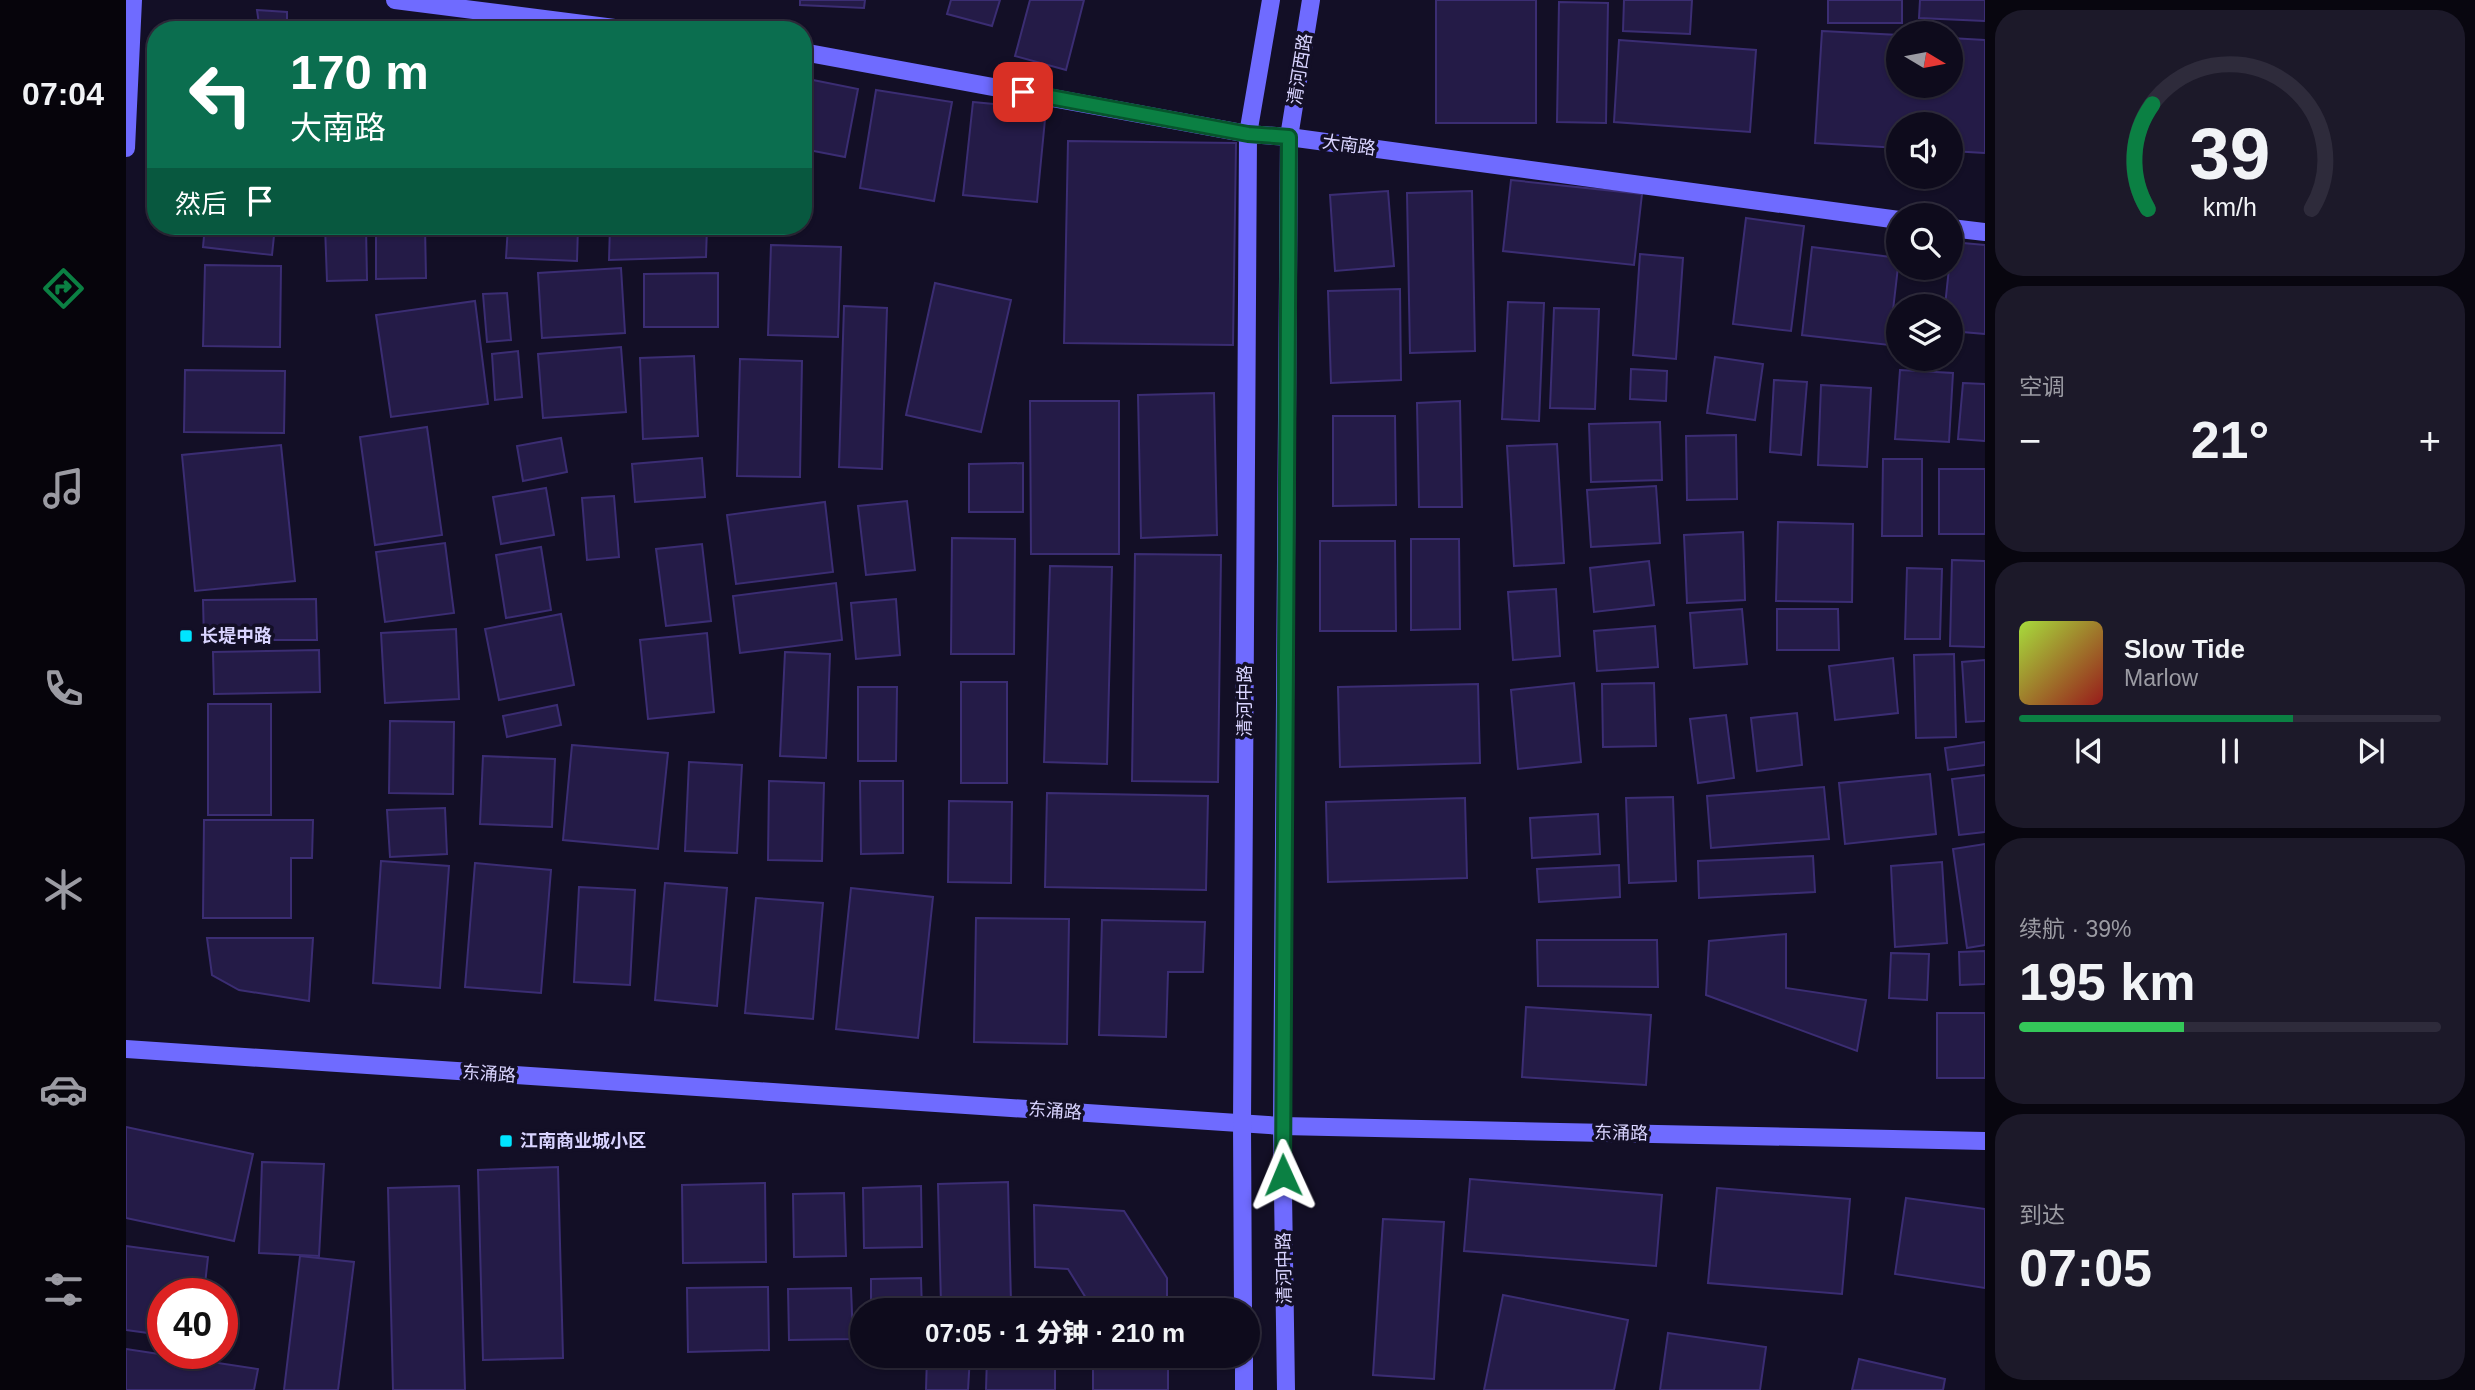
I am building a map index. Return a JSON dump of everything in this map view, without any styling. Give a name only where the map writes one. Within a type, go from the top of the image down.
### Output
[{"type":"street","points":[[126,148],[133,0]]},
{"type":"street","points":[[395,0],[560,21]]},
{"type":"street","points":[[1248,134],[1271,0]]},
{"type":"street","name":"清河西路","points":[[1289,137],[1311,0]]},
{"type":"street","name":"大南路","points":[[812,54],[1248,134],[1289,137],[1886,218]]},
{"type":"street","name":"清河中路","points":[[1243,1298],[1248,134]]},
{"type":"street","name":"清河中路","points":[[1286,1390],[1282,1126],[1289,137]]},
{"type":"street","points":[[1963,229],[1985,232]]},
{"type":"street","name":"东涌路","points":[[126,1049],[1282,1126],[1985,1141]]},
{"type":"street","points":[[1244,1368],[1244,1390]]},
{"type":"building","points":[[800,0],[865,0],[864,8],[800,5]]},
{"type":"building","points":[[951,0],[1000,0],[992,26],[947,14]]},
{"type":"building","points":[[1030,0],[1084,0],[1066,70],[1015,56]]},
{"type":"building","points":[[1436,0],[1536,0],[1536,123],[1436,123]]},
{"type":"building","points":[[1624,0],[1692,0],[1690,34],[1623,31]]},
{"type":"building","points":[[1828,0],[1902,0],[1902,21],[1828,23]]},
{"type":"building","points":[[1920,0],[1985,0],[1985,21],[1919,18]]},
{"type":"building","points":[[1559,2],[1608,3],[1606,123],[1557,122]]},
{"type":"building","points":[[257,10],[287,12],[287,21],[259,21]]},
{"type":"building","points":[[1822,31],[1886,34],[1886,98],[1964,98],[1964,39],[1985,40],[1985,153],[1963,152],[1963,112],[1886,112],[1886,147],[1815,143]]},
{"type":"building","points":[[1619,40],[1756,50],[1750,132],[1614,122]]},
{"type":"building","points":[[812,80],[858,89],[845,157],[812,151]]},
{"type":"building","points":[[876,90],[952,102],[934,201],[860,188]]},
{"type":"building","points":[[973,102],[1046,109],[1037,202],[963,195]]},
{"type":"building","points":[[1068,141],[1236,143],[1233,345],[1064,343]]},
{"type":"building","points":[[1511,180],[1642,194],[1634,265],[1503,251]]},
{"type":"building","points":[[1388,191],[1394,266],[1335,271],[1330,195]]},
{"type":"building","points":[[1472,191],[1475,351],[1410,353],[1407,193]]},
{"type":"building","points":[[1746,218],[1804,226],[1791,331],[1733,324]]},
{"type":"building","points":[[204,235],[274,235],[272,255],[203,247]]},
{"type":"building","points":[[325,235],[366,235],[367,280],[327,281]]},
{"type":"building","points":[[376,235],[425,235],[426,278],[376,279]]},
{"type":"building","points":[[507,235],[578,235],[577,261],[506,258]]},
{"type":"building","points":[[610,235],[707,235],[706,257],[609,260]]},
{"type":"building","points":[[1963,243],[1985,245],[1985,334],[1963,332],[1963,294],[1946,294],[1948,280],[1963,280]]},
{"type":"building","points":[[771,245],[841,247],[838,337],[768,335]]},
{"type":"building","points":[[1812,247],[1886,256],[1886,280],[1896,280],[1895,294],[1886,294],[1886,345],[1802,335]]},
{"type":"building","points":[[1640,254],[1683,258],[1676,359],[1633,355]]},
{"type":"building","points":[[205,265],[281,266],[280,347],[203,346]]},
{"type":"building","points":[[621,268],[625,333],[542,338],[538,273]]},
{"type":"building","points":[[718,273],[718,327],[644,327],[644,274]]},
{"type":"building","points":[[935,283],[1011,300],[981,432],[906,415]]},
{"type":"building","points":[[1400,289],[1401,380],[1331,383],[1328,291]]},
{"type":"building","points":[[507,293],[511,340],[487,342],[483,294]]},
{"type":"building","points":[[475,301],[488,404],[391,417],[376,315]]},
{"type":"building","points":[[1508,302],[1544,303],[1539,421],[1502,419]]},
{"type":"building","points":[[844,306],[887,308],[882,469],[839,467]]},
{"type":"building","points":[[1554,308],[1599,309],[1595,409],[1550,408]]},
{"type":"building","points":[[621,347],[626,412],[543,418],[538,354]]},
{"type":"building","points":[[518,351],[522,397],[495,400],[492,354]]},
{"type":"building","points":[[694,356],[698,436],[643,439],[640,358]]},
{"type":"building","points":[[1715,357],[1763,364],[1755,420],[1707,413]]},
{"type":"building","points":[[740,359],[802,361],[800,477],[737,476]]},
{"type":"building","points":[[1631,369],[1667,371],[1666,401],[1630,399]]},
{"type":"building","points":[[185,370],[285,371],[284,433],[184,432]]},
{"type":"building","points":[[1900,371],[1953,373],[1949,442],[1895,439]]},
{"type":"building","points":[[1774,380],[1807,382],[1801,455],[1770,452]]},
{"type":"building","points":[[1963,383],[1985,384],[1985,441],[1958,439]]},
{"type":"building","points":[[1821,385],[1871,388],[1867,467],[1818,465]]},
{"type":"building","points":[[1214,393],[1217,535],[1141,538],[1138,395]]},
{"type":"building","points":[[1030,401],[1119,401],[1119,554],[1031,554]]},
{"type":"building","points":[[1460,401],[1462,507],[1419,507],[1417,403]]},
{"type":"building","points":[[1333,416],[1395,416],[1396,505],[1333,506]]},
{"type":"building","points":[[1660,422],[1662,480],[1591,482],[1589,424]]},
{"type":"building","points":[[427,427],[442,535],[375,545],[360,437]]},
{"type":"building","points":[[1736,435],[1737,499],[1687,500],[1686,436]]},
{"type":"building","points":[[561,438],[567,472],[523,481],[517,446]]},
{"type":"building","points":[[1557,444],[1564,563],[1514,566],[1507,446]]},
{"type":"building","points":[[281,445],[295,581],[195,591],[182,455]]},
{"type":"building","points":[[702,458],[705,497],[635,502],[632,464]]},
{"type":"building","points":[[1883,459],[1922,459],[1922,536],[1882,536]]},
{"type":"building","points":[[1023,463],[1023,512],[969,512],[969,464]]},
{"type":"building","points":[[1939,469],[1985,469],[1985,534],[1939,534]]},
{"type":"building","points":[[1656,486],[1660,543],[1591,547],[1587,490]]},
{"type":"building","points":[[546,488],[554,535],[501,544],[493,497]]},
{"type":"building","points":[[614,496],[619,557],[587,560],[582,498]]},
{"type":"building","points":[[907,501],[915,570],[866,575],[858,506]]},
{"type":"building","points":[[825,502],[833,572],[736,584],[727,515]]},
{"type":"building","points":[[1778,522],[1853,524],[1852,602],[1776,601]]},
{"type":"building","points":[[1743,532],[1745,600],[1687,603],[1684,535]]},
{"type":"building","points":[[952,538],[1015,539],[1014,654],[951,654]]},
{"type":"building","points":[[1411,539],[1459,539],[1460,629],[1411,630]]},
{"type":"building","points":[[1320,541],[1395,541],[1396,631],[1320,631]]},
{"type":"building","points":[[445,543],[454,613],[385,622],[376,552]]},
{"type":"building","points":[[702,544],[711,621],[666,626],[656,549]]},
{"type":"building","points":[[541,547],[551,610],[506,618],[496,555]]},
{"type":"building","points":[[1135,554],[1221,555],[1218,782],[1132,781]]},
{"type":"building","points":[[1952,560],[1985,561],[1985,647],[1950,646]]},
{"type":"building","points":[[1649,561],[1654,605],[1594,612],[1590,568]]},
{"type":"building","points":[[1050,566],[1112,567],[1107,764],[1044,762]]},
{"type":"building","points":[[1907,568],[1942,569],[1940,639],[1905,639]]},
{"type":"building","points":[[836,583],[842,640],[740,653],[733,596]]},
{"type":"building","points":[[1556,589],[1560,656],[1513,660],[1508,592]]},
{"type":"building","points":[[316,599],[317,640],[204,640],[203,600]]},
{"type":"building","points":[[896,599],[900,655],[856,659],[851,603]]},
{"type":"building","points":[[1742,609],[1747,664],[1694,668],[1690,613]]},
{"type":"building","points":[[1777,609],[1838,609],[1839,650],[1777,650]]},
{"type":"building","points":[[561,614],[574,685],[499,700],[485,629]]},
{"type":"building","points":[[1655,626],[1658,667],[1597,671],[1594,631]]},
{"type":"building","points":[[456,629],[459,699],[385,703],[381,633]]},
{"type":"building","points":[[707,633],[714,712],[648,719],[640,640]]},
{"type":"building","points":[[319,650],[320,692],[214,694],[213,652]]},
{"type":"building","points":[[785,652],[830,654],[826,758],[780,756]]},
{"type":"building","points":[[1954,654],[1956,737],[1916,738],[1914,655]]},
{"type":"building","points":[[1893,658],[1898,713],[1835,720],[1829,666]]},
{"type":"building","points":[[1985,660],[1985,721],[1966,722],[1962,662]]},
{"type":"building","points":[[961,682],[1007,682],[1007,783],[961,783]]},
{"type":"building","points":[[1574,683],[1581,762],[1518,769],[1511,690]]},
{"type":"building","points":[[1654,683],[1656,746],[1603,747],[1602,684]]},
{"type":"building","points":[[1478,684],[1480,763],[1340,767],[1338,687]]},
{"type":"building","points":[[858,687],[897,687],[896,761],[858,761]]},
{"type":"building","points":[[208,704],[271,704],[271,815],[208,815]]},
{"type":"building","points":[[557,705],[561,725],[507,737],[503,716]]},
{"type":"building","points":[[1797,713],[1802,765],[1757,771],[1751,718]]},
{"type":"building","points":[[1726,715],[1734,778],[1698,783],[1690,719]]},
{"type":"building","points":[[390,721],[454,722],[453,794],[389,793]]},
{"type":"building","points":[[1985,742],[1985,765],[1948,770],[1945,748]]},
{"type":"building","points":[[572,745],[668,753],[658,849],[563,840]]},
{"type":"building","points":[[483,756],[555,759],[552,827],[480,824]]},
{"type":"building","points":[[689,762],[742,765],[737,853],[685,851]]},
{"type":"building","points":[[1930,774],[1936,834],[1845,844],[1839,783]]},
{"type":"building","points":[[1985,775],[1985,832],[1959,835],[1952,779]]},
{"type":"building","points":[[769,781],[824,783],[822,861],[768,860]]},
{"type":"building","points":[[860,781],[903,781],[903,853],[861,854]]},
{"type":"building","points":[[1824,787],[1829,839],[1711,848],[1707,796]]},
{"type":"building","points":[[1047,793],[1208,796],[1206,890],[1045,887]]},
{"type":"building","points":[[1673,797],[1676,881],[1629,883],[1626,798]]},
{"type":"building","points":[[1465,798],[1467,878],[1328,882],[1326,802]]},
{"type":"building","points":[[949,801],[1012,802],[1011,883],[948,882]]},
{"type":"building","points":[[445,808],[447,854],[390,857],[387,810]]},
{"type":"building","points":[[1598,814],[1600,854],[1532,858],[1530,818]]},
{"type":"building","points":[[204,820],[313,820],[312,858],[291,858],[291,918],[203,918]]},
{"type":"building","points":[[1985,844],[1985,945],[1967,948],[1953,849]]},
{"type":"building","points":[[1813,856],[1815,892],[1699,898],[1698,861]]},
{"type":"building","points":[[381,861],[449,866],[440,988],[373,983]]},
{"type":"building","points":[[1942,862],[1947,943],[1895,947],[1891,866]]},
{"type":"building","points":[[475,863],[551,870],[541,993],[465,987]]},
{"type":"building","points":[[1619,865],[1620,897],[1539,902],[1537,869]]},
{"type":"building","points":[[665,883],[727,888],[717,1006],[655,1000]]},
{"type":"building","points":[[579,887],[635,890],[630,985],[574,982]]},
{"type":"building","points":[[851,888],[933,897],[918,1038],[836,1029]]},
{"type":"building","points":[[756,898],[823,903],[813,1019],[745,1013]]},
{"type":"building","points":[[976,918],[1069,919],[1067,1044],[974,1042]]},
{"type":"building","points":[[1102,920],[1205,922],[1203,972],[1168,972],[1166,1037],[1099,1035]]},
{"type":"building","points":[[1786,934],[1786,988],[1866,1000],[1857,1051],[1706,995],[1709,941]]},
{"type":"building","points":[[207,938],[313,938],[309,1001],[239,990],[212,975]]},
{"type":"building","points":[[1537,940],[1657,940],[1658,987],[1538,986]]},
{"type":"building","points":[[1985,951],[1985,984],[1960,985],[1959,952]]},
{"type":"building","points":[[1891,953],[1929,954],[1927,1000],[1889,998]]},
{"type":"building","points":[[1526,1007],[1651,1015],[1646,1085],[1522,1077]]},
{"type":"building","points":[[1937,1013],[1985,1013],[1985,1078],[1937,1078]]},
{"type":"building","points":[[126,1127],[253,1154],[234,1241],[126,1218]]},
{"type":"building","points":[[262,1162],[324,1164],[319,1256],[259,1253]]},
{"type":"building","points":[[558,1167],[563,1358],[483,1360],[478,1170]]},
{"type":"building","points":[[1470,1179],[1662,1195],[1656,1266],[1464,1251]]},
{"type":"building","points":[[1008,1182],[1011,1298],[941,1298],[938,1184]]},
{"type":"building","points":[[765,1183],[766,1262],[683,1263],[682,1185]]},
{"type":"building","points":[[459,1186],[465,1390],[393,1390],[388,1188]]},
{"type":"building","points":[[921,1186],[922,1247],[864,1248],[863,1188]]},
{"type":"building","points":[[1717,1188],[1850,1199],[1842,1294],[1708,1283]]},
{"type":"building","points":[[844,1193],[846,1256],[794,1257],[793,1194]]},
{"type":"building","points":[[1906,1198],[1985,1209],[1985,1288],[1895,1274]]},
{"type":"building","points":[[1034,1205],[1124,1211],[1167,1278],[1167,1298],[1086,1298],[1068,1269],[1035,1267]]},
{"type":"building","points":[[1383,1219],[1444,1222],[1434,1379],[1373,1375]]},
{"type":"building","points":[[126,1246],[208,1257],[206,1278],[147,1278],[147,1333],[126,1330]]},
{"type":"building","points":[[300,1256],[354,1262],[338,1390],[284,1390]]},
{"type":"building","points":[[921,1278],[922,1298],[871,1298],[871,1279]]},
{"type":"building","points":[[768,1287],[769,1350],[688,1352],[687,1288]]},
{"type":"building","points":[[851,1288],[850,1339],[789,1340],[788,1289]]},
{"type":"building","points":[[1503,1295],[1628,1320],[1614,1390],[1484,1390]]},
{"type":"building","points":[[1668,1333],[1766,1347],[1760,1390],[1660,1390]]},
{"type":"building","points":[[126,1349],[147,1352],[147,1369],[238,1369],[238,1366],[258,1369],[254,1390],[126,1390]]},
{"type":"building","points":[[1859,1359],[1945,1379],[1943,1390],[1852,1390]]},
{"type":"building","points":[[927,1368],[969,1368],[968,1390],[926,1390]]},
{"type":"building","points":[[987,1368],[1055,1368],[1055,1390],[986,1390]]},
{"type":"building","points":[[1093,1368],[1168,1368],[1168,1390],[1093,1390]]},
{"type":"place","name":"长堤中路","points":[[186,636]]},
{"type":"place","name":"江南商业城小区","points":[[506,1141]]},
{"type":"route","points":[[1023,92],[1248,134],[1289,137],[1283,1175]]}]
